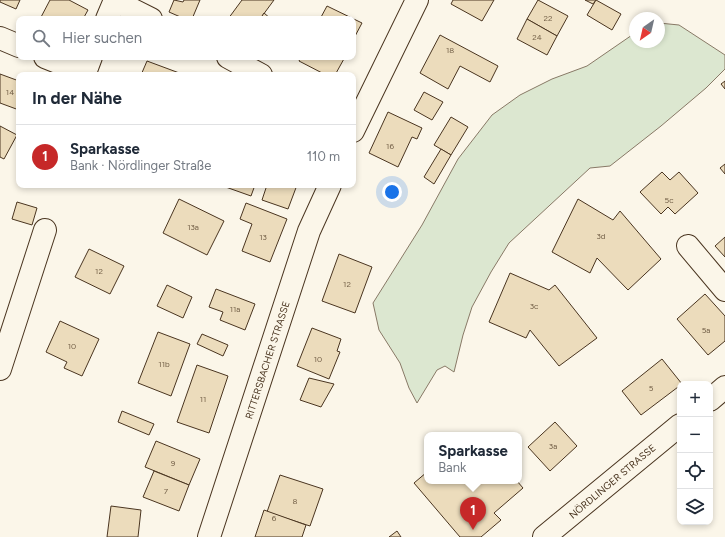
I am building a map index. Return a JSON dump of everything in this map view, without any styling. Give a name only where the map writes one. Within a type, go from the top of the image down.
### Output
[{"type":"main road","points":[[356,124],[417,0]]},
{"type":"main road","points":[[112,7],[141,16]]},
{"type":"main road","points":[[0,38],[16,45]]},
{"type":"main road","points":[[61,60],[88,65]]},
{"type":"main road","points":[[234,60],[256,72]]},
{"type":"main road","name":"RITTERSBACHER STRASSE","points":[[209,537],[309,231],[329,188]]},
{"type":"main road","points":[[0,369],[45,230]]},
{"type":"main road","points":[[688,246],[725,290]]},
{"type":"main road","points":[[713,397],[725,387]]},
{"type":"main road","name":"NÖRDLINGER STRASSE","points":[[544,537],[677,427]]},
{"type":"green space","points":[[665,24],[679,25],[725,55],[725,69],[706,88],[610,166],[590,168],[509,243],[472,307],[463,335],[454,372],[445,366],[437,370],[417,403],[409,388],[400,363],[379,330],[373,303],[422,225],[458,159],[492,115],[520,95],[552,79],[587,66],[629,37],[629,48],[665,48]]},
{"type":"building","points":[[0,0],[20,0],[16,9],[0,2]]},
{"type":"building","points":[[50,0],[69,0],[88,10],[85,16],[42,16]]},
{"type":"building","points":[[174,0],[183,2],[184,0],[200,0],[193,16],[178,16],[169,12]]},
{"type":"building","points":[[242,0],[274,0],[262,16],[230,16]]},
{"type":"building","points":[[453,0],[494,0],[482,21],[451,4]]},
{"type":"building","points":[[538,0],[568,16],[557,36],[527,19]]},
{"type":"building","points":[[585,0],[596,0],[593,4]]},
{"type":"building","points":[[596,0],[621,14],[612,30],[587,15]]},
{"type":"building","points":[[327,6],[348,16],[322,16]]},
{"type":"building","points":[[527,19],[557,36],[547,55],[517,39]]},
{"type":"building","points":[[356,20],[362,23],[356,34]]},
{"type":"building","points":[[440,35],[498,66],[490,82],[460,66],[448,89],[420,73]]},
{"type":"building","points":[[343,60],[337,72],[320,72],[299,61]]},
{"type":"building","points":[[147,61],[177,72],[142,72]]},
{"type":"building","points":[[0,74],[16,80],[16,109],[0,103]]},
{"type":"building","points":[[725,81],[725,89],[721,84]]},
{"type":"building","points":[[424,92],[443,102],[432,120],[414,110]]},
{"type":"building","points":[[388,112],[422,128],[417,139],[412,137],[398,167],[369,153]]},
{"type":"building","points":[[451,117],[468,127],[451,155],[434,145]]},
{"type":"building","points":[[0,126],[16,134],[16,137],[4,159],[0,157]]},
{"type":"building","points":[[441,149],[451,155],[434,184],[424,177]]},
{"type":"building","points":[[725,164],[725,174],[720,168]]},
{"type":"building","points":[[662,172],[670,180],[679,172],[698,193],[675,214],[668,207],[661,214],[640,192]]},
{"type":"building","points":[[228,188],[254,188],[251,196]]},
{"type":"building","points":[[266,188],[296,188],[288,209],[262,200]]},
{"type":"building","points":[[179,199],[224,221],[207,255],[163,233]]},
{"type":"building","points":[[578,199],[613,220],[620,211],[661,259],[628,290],[597,258],[590,273],[552,252]]},
{"type":"building","points":[[17,202],[37,208],[32,225],[12,219]]},
{"type":"building","points":[[246,203],[287,219],[270,262],[242,251],[252,224],[240,219]]},
{"type":"building","points":[[725,237],[725,257],[715,246]]},
{"type":"building","points":[[89,249],[124,266],[110,294],[75,277]]},
{"type":"building","points":[[339,254],[372,267],[355,313],[322,301]]},
{"type":"building","points":[[510,273],[549,290],[555,285],[597,338],[559,366],[530,330],[526,338],[489,322]]},
{"type":"building","points":[[167,285],[192,297],[183,318],[157,306]]},
{"type":"building","points":[[216,289],[255,304],[245,330],[220,320],[223,312],[209,307]]},
{"type":"building","points":[[705,294],[725,316],[725,341],[708,355],[677,319]]},
{"type":"building","points":[[60,321],[99,339],[82,376],[64,368],[67,362],[46,352]]},
{"type":"building","points":[[312,328],[341,339],[337,351],[340,352],[329,379],[297,366]]},
{"type":"building","points":[[158,332],[190,344],[171,396],[138,383]]},
{"type":"building","points":[[202,334],[228,345],[223,356],[197,344]]},
{"type":"building","points":[[662,359],[680,381],[677,381],[677,388],[641,415],[622,391]]},
{"type":"building","points":[[197,365],[228,376],[209,433],[177,422]]},
{"type":"building","points":[[309,378],[334,384],[321,407],[300,400]]},
{"type":"building","points":[[122,411],[154,424],[149,435],[118,422]]},
{"type":"building","points":[[555,422],[577,446],[550,471],[528,447]]},
{"type":"building","points":[[156,441],[200,459],[189,485],[145,467]]},
{"type":"building","points":[[154,471],[189,485],[179,511],[143,497]]},
{"type":"building","points":[[280,475],[323,489],[310,526],[267,512]]},
{"type":"building","points":[[424,475],[424,484],[520,484],[523,488],[494,513],[501,520],[481,537],[460,537],[414,483]]},
{"type":"building","points":[[111,506],[141,510],[138,537],[107,537]]},
{"type":"building","points":[[264,510],[306,525],[302,537],[255,537]]},
{"type":"building","points":[[397,531],[401,537],[389,537]]},
{"type":"place","name":"Sparkasse","points":[[473,530]]}]
